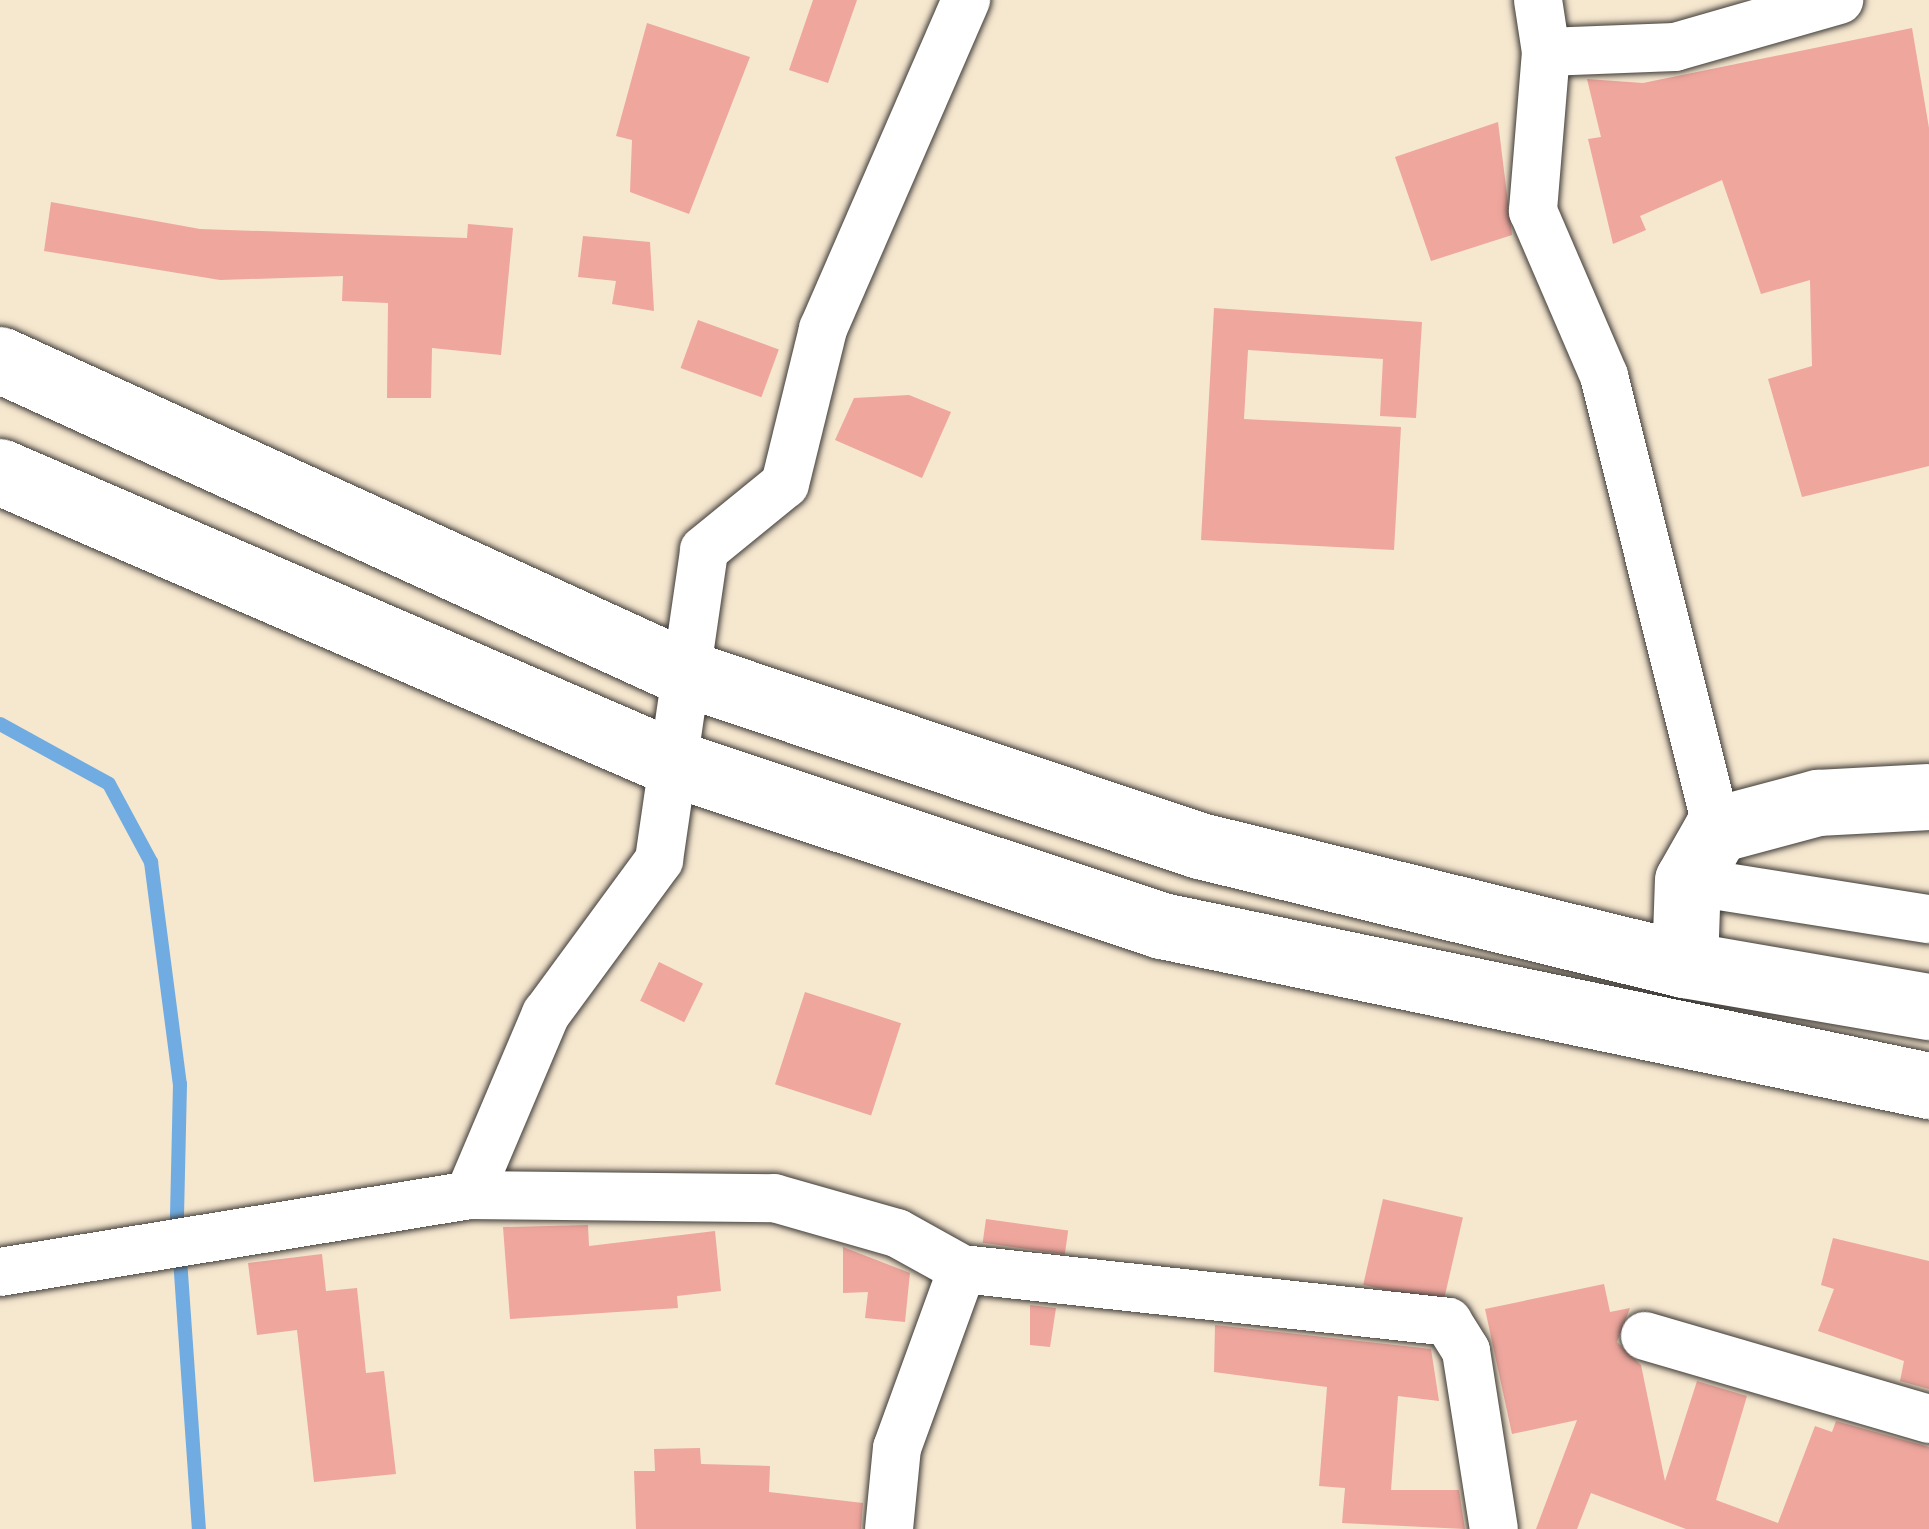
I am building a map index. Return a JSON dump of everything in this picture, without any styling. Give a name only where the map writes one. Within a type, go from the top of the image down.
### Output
[{"type":"main road","points":[[0,360],[688,674],[1200,846],[1685,965],[1929,1007]]},
{"type":"main road","points":[[0,472],[676,764],[1162,926],[1929,1086]]},
{"type":"main road","points":[[1685,965],[1702,855],[1818,803],[1929,797]]},
{"type":"street","points":[[1538,0],[1546,52],[1533,211],[1604,376],[1702,855],[1929,919]]},
{"type":"street","points":[[1546,52],[1675,47],[1839,0]]},
{"type":"street","points":[[470,1195],[545,1014],[659,860],[704,550],[784,484],[824,329],[945,10]]},
{"type":"street","points":[[0,1272],[104,1262],[470,1195],[774,1198],[896,1233],[962,1269],[1448,1322],[1466,1351],[1494,1529]]},
{"type":"street","points":[[889,1529],[896,1448],[962,1269]]},
{"type":"street","points":[[1645,1336],[1929,1419]]},
{"type":"building","points":[[813,0],[857,0],[828,83],[789,70]]},
{"type":"building","points":[[647,23],[750,57],[689,214],[630,192],[632,140],[616,136]]},
{"type":"building","points":[[1912,28],[1929,128],[1929,466],[1802,497],[1768,379],[1812,366],[1810,280],[1761,294],[1722,180],[1640,216],[1646,230],[1613,244],[1588,139],[1601,137],[1587,79],[1643,83]]},
{"type":"building","points":[[1498,122],[1512,235],[1431,261],[1395,157]]},
{"type":"building","points":[[51,202],[200,229],[467,238],[468,224],[513,228],[501,355],[432,348],[431,398],[387,398],[388,303],[342,301],[343,276],[220,280],[44,251]]},
{"type":"building","points":[[583,236],[650,242],[654,311],[612,304],[616,281],[578,277]]},
{"type":"building","points":[[1214,308],[1422,322],[1416,418],[1380,416],[1383,359],[1248,350],[1244,419],[1401,427],[1394,550],[1201,540]]},
{"type":"building","points":[[698,320],[779,349],[761,397],[681,368]]},
{"type":"building","points":[[909,395],[951,412],[922,478],[835,440],[854,398]]},
{"type":"building","points":[[659,962],[703,983],[684,1022],[640,1001]]},
{"type":"building","points":[[805,992],[901,1023],[871,1115],[775,1084]]},
{"type":"building","points":[[1383,1199],[1463,1217],[1443,1303],[1363,1285]]},
{"type":"building","points":[[986,1219],[1068,1231],[1065,1254],[983,1243]]},
{"type":"building","points":[[588,1225],[589,1246],[715,1231],[721,1291],[677,1296],[678,1308],[510,1319],[503,1227]]},
{"type":"building","points":[[1833,1238],[1929,1261],[1929,1389],[1900,1381],[1904,1361],[1818,1331],[1834,1289],[1821,1285]]},
{"type":"building","points":[[843,1247],[910,1273],[905,1322],[865,1318],[868,1292],[843,1293]]},
{"type":"building","points":[[322,1254],[326,1291],[357,1288],[366,1373],[384,1371],[396,1474],[314,1482],[297,1330],[257,1335],[248,1263]]},
{"type":"building","points":[[1604,1284],[1610,1312],[1630,1308],[1617,1342],[1641,1365],[1665,1481],[1697,1381],[1747,1396],[1716,1500],[1778,1523],[1815,1426],[1832,1432],[1836,1421],[1929,1447],[1929,1529],[1686,1529],[1591,1493],[1577,1529],[1536,1529],[1577,1420],[1512,1434],[1485,1309]]},
{"type":"building","points":[[1030,1305],[1056,1308],[1050,1347],[1030,1345]]},
{"type":"building","points":[[1215,1325],[1431,1349],[1439,1401],[1398,1396],[1391,1490],[1459,1490],[1465,1529],[1342,1523],[1345,1488],[1319,1486],[1327,1387],[1214,1372]]},
{"type":"building","points":[[700,1448],[701,1464],[770,1466],[769,1492],[863,1503],[861,1529],[636,1529],[634,1471],[655,1471],[654,1449]]},
{"type":"waterway","points":[[0,724],[109,784],[151,862],[180,1084],[177,1216],[199,1529]]}]
